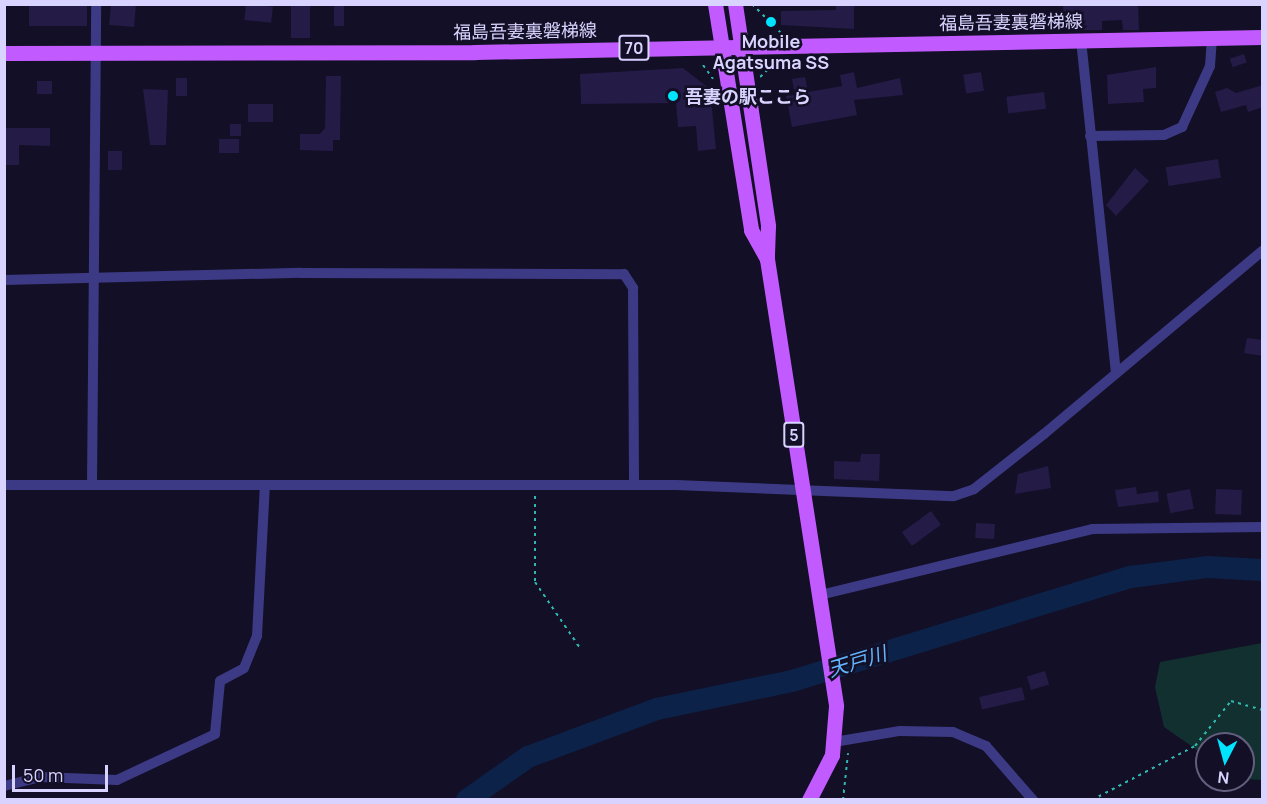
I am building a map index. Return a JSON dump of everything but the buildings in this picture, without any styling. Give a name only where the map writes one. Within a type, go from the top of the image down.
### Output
[{"type":"main road","name":"5","points":[[715,4],[751,230],[767,260]]},
{"type":"main road","name":"5","points":[[735,4],[768,226],[767,260],[842,741],[809,800]]},
{"type":"main road","name":"福島吾妻裏磐梯線","points":[[4,53],[97,54],[1263,37]]},
{"type":"street","points":[[92,485],[96,4]]},
{"type":"street","points":[[1090,136],[1164,135],[1182,127],[1210,66],[1212,38]]},
{"type":"street","points":[[1081,40],[1116,373]]},
{"type":"street","points":[[4,485],[634,484],[802,486],[916,496],[964,494],[1116,373],[1263,251]]},
{"type":"street","points":[[4,280],[94,282],[301,273],[628,275],[633,288],[634,484]]},
{"type":"street","points":[[4,786],[41,777],[117,780],[215,734],[220,681],[244,668],[257,636],[265,485]]},
{"type":"street","points":[[821,603],[1093,529],[1263,527]]},
{"type":"street","points":[[842,741],[900,731],[953,732],[986,746],[1033,800]]},
{"type":"path","points":[[752,4],[780,32]]},
{"type":"path","points":[[759,77],[780,56]]},
{"type":"path","points":[[703,65],[716,83]]},
{"type":"path","points":[[535,485],[535,582],[580,648]]},
{"type":"path","points":[[1092,800],[1195,746],[1231,701],[1263,710]]},
{"type":"path","points":[[842,741],[843,800]]},
{"type":"green space","points":[[1262,643],[1262,780],[1255,780],[1255,732],[1195,732],[1195,749],[1164,727],[1155,687],[1160,662]]},
{"type":"waterway","name":"天戸川","points":[[467,800],[528,757],[657,709],[792,681],[1131,577],[1208,567],[1262,570]]},
{"type":"waterway","points":[[835,800],[841,800]]},
{"type":"place","name":"Mobile Agatsuma SS","points":[[771,22]]},
{"type":"place","name":"吾妻の駅ここら","points":[[673,96]]}]
